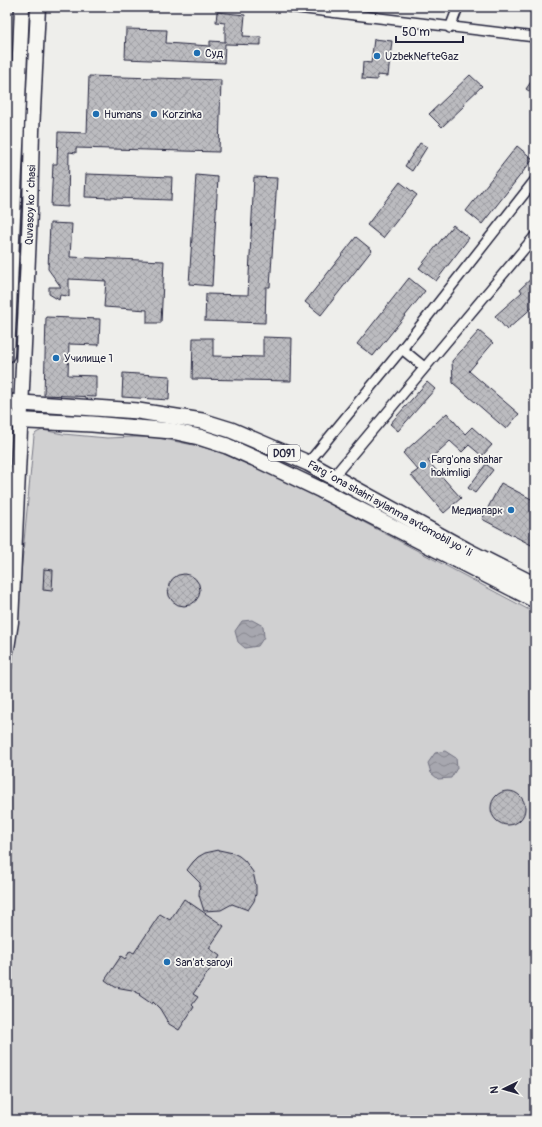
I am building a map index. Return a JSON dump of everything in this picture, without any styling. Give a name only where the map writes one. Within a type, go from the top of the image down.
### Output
[{"type":"highway","name":"Fargʻona shahri aylanma avtomobil yoʻli","points":[[14,403],[138,411],[202,421],[231,430],[308,463],[334,476],[497,573],[535,600]]},
{"type":"highway","name":"Fargʻona shahri aylanma avtomobil yoʻli","points":[[14,420],[136,427],[172,431],[213,441],[254,458],[497,573],[535,585]]},
{"type":"main road","name":"Quvasoy koʻchasi","points":[[7,355],[10,202],[22,7]]},
{"type":"main road","name":"Quvasoy koʻchasi","points":[[7,648],[10,622],[14,403],[30,211],[38,7]]},
{"type":"street","points":[[289,7],[450,28],[535,37]]},
{"type":"street","points":[[450,28],[458,7]]},
{"type":"street","points":[[308,463],[402,349],[535,180]]},
{"type":"street","points":[[334,476],[535,236]]},
{"type":"street","points":[[402,349],[424,368]]},
{"type":"shaded area","points":[[42,430],[63,434],[107,438],[154,437],[203,447],[231,456],[286,481],[535,613],[535,1106],[527,1120],[7,1120],[7,682],[12,668],[34,436]]},
{"type":"water","points":[[252,620],[263,626],[264,637],[258,646],[245,648],[238,642],[235,631],[242,621]]},
{"type":"water","points":[[445,751],[456,758],[457,768],[451,778],[438,779],[431,773],[428,763],[435,753]]},
{"type":"building","points":[[217,12],[245,15],[243,36],[261,37],[261,45],[225,44],[224,63],[125,59],[126,29],[167,30],[166,43],[210,46],[210,41],[225,42],[225,23],[216,22]]},
{"type":"building","points":[[374,39],[392,41],[388,76],[377,75],[377,80],[362,79],[363,62],[371,63]]},
{"type":"building","points":[[470,75],[482,86],[442,127],[429,114]]},
{"type":"building","name":"Korzinka","points":[[89,76],[221,80],[219,152],[76,148],[76,153],[69,152],[68,207],[51,206],[53,164],[57,164],[58,132],[87,133]]},
{"type":"building","points":[[535,76],[535,95],[526,89]]},
{"type":"building","points":[[420,143],[427,147],[412,171],[405,166]]},
{"type":"building","points":[[517,146],[533,159],[482,224],[466,211]]},
{"type":"building","points":[[86,174],[172,177],[171,200],[85,197]]},
{"type":"building","points":[[196,175],[218,177],[212,286],[189,284]]},
{"type":"building","points":[[254,177],[277,178],[270,287],[266,287],[265,323],[205,321],[206,294],[248,295]]},
{"type":"building","points":[[400,182],[417,195],[383,238],[367,225]]},
{"type":"building","points":[[50,223],[72,224],[70,257],[164,261],[161,323],[147,323],[147,310],[104,307],[106,281],[69,279],[69,297],[60,295],[59,300],[49,294],[49,287],[61,287],[48,269]]},
{"type":"building","points":[[453,225],[469,238],[436,281],[419,268]]},
{"type":"building","points":[[356,237],[372,250],[321,315],[305,302]]},
{"type":"building","points":[[535,275],[535,305],[507,330],[495,316],[522,292],[520,289]]},
{"type":"building","points":[[409,278],[425,291],[373,356],[357,344]]},
{"type":"building","points":[[46,317],[100,319],[99,345],[69,344],[68,375],[96,376],[96,397],[44,395]]},
{"type":"building","points":[[479,331],[493,343],[469,371],[519,414],[506,429],[453,383],[452,361]]},
{"type":"building","points":[[263,337],[292,338],[291,381],[192,379],[193,338],[213,338],[213,356],[263,357]]},
{"type":"building","points":[[123,373],[170,376],[169,400],[122,397]]},
{"type":"building","points":[[427,382],[435,389],[398,431],[390,424]]},
{"type":"building","name":"Farg'ona shahar hokimligi","points":[[447,413],[465,434],[472,427],[492,445],[482,456],[469,445],[462,452],[450,441],[428,461],[461,498],[444,513],[411,475],[418,470],[403,453]]},
{"type":"building","points":[[486,464],[493,470],[475,493],[468,488]]},
{"type":"building","name":"Медиапарк","points":[[501,483],[535,501],[535,547],[482,519]]},
{"type":"building","points":[[44,569],[53,570],[52,591],[43,590]]},
{"type":"building","points":[[181,574],[187,574],[196,578],[200,590],[196,602],[187,606],[181,606],[172,602],[168,593],[168,587],[172,578]]},
{"type":"building","points":[[508,791],[520,796],[525,808],[520,820],[508,825],[496,820],[491,808],[496,796]]},
{"type":"building","points":[[219,850],[239,856],[245,861],[253,872],[256,894],[254,901],[248,910],[232,904],[221,910],[204,911],[199,895],[200,883],[187,870],[198,857],[205,853]]},
{"type":"building","name":"San'at saroyi","points":[[184,899],[224,926],[209,948],[220,956],[193,994],[198,997],[192,1005],[194,1007],[179,1030],[169,1024],[160,1009],[153,1002],[152,1004],[139,995],[140,994],[132,990],[115,987],[105,980],[121,956],[125,959],[130,951],[134,953],[160,914],[170,920]]},
{"type":"place","name":"Суд","points":[[197,53]]},
{"type":"place","name":"UzbekNefteGaz","points":[[377,56]]},
{"type":"place","name":"Humans","points":[[96,114]]},
{"type":"place","name":"Korzinka","points":[[154,114]]},
{"type":"place","name":"Училище 1","points":[[56,358]]},
{"type":"place","name":"Farg'ona shahar hokimligi","points":[[423,465]]},
{"type":"place","name":"Медиапарк","points":[[511,510]]},
{"type":"place","name":"San'at saroyi","points":[[167,962]]}]
